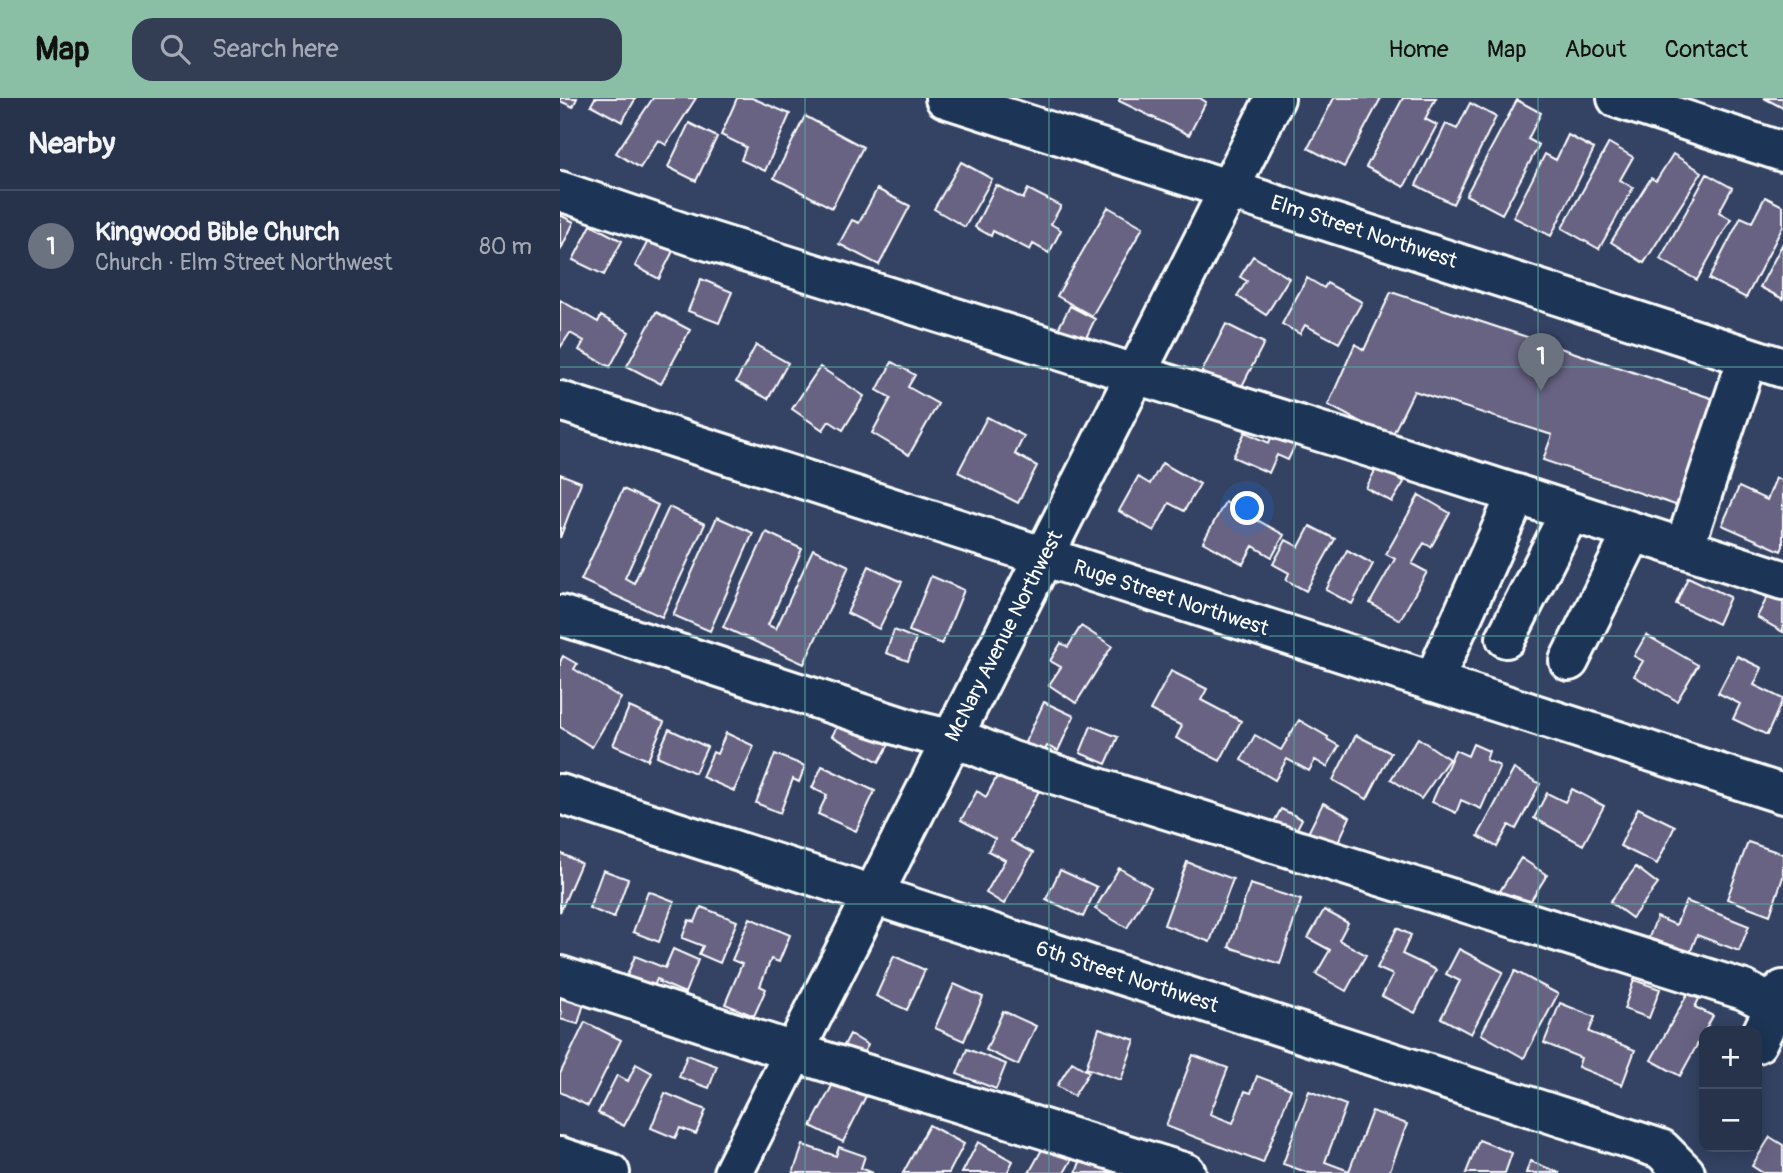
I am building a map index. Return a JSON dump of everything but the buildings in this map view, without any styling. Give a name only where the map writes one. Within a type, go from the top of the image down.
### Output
[{"type":"street","name":"Elm Street Northwest","points":[[945,98],[1766,363]]},
{"type":"street","name":"McNary Avenue Northwest","points":[[733,1173],[1275,98]]},
{"type":"street","points":[[1617,98],[1783,152]]},
{"type":"street","points":[[560,191],[1783,580]]},
{"type":"street","points":[[1684,548],[1766,363]]},
{"type":"street","name":"Ruge Street Northwest","points":[[560,401],[1783,794]]},
{"type":"street","points":[[1433,682],[1517,494]]},
{"type":"street","points":[[1506,638],[1570,512]]},
{"type":"street","points":[[1569,661],[1633,531]]},
{"type":"street","points":[[560,615],[912,730],[974,745],[1025,766],[1744,990],[1779,998],[1762,1033]]},
{"type":"street","name":"6th Street Northwest","points":[[560,794],[1661,1149],[1685,1173]]},
{"type":"street","points":[[560,976],[794,1052],[1186,1173]]},
{"type":"street","points":[[1691,1173],[1702,1152]]},
{"type":"street","points":[[560,1157],[610,1173]]},
{"type":"place","name":"Kingwood Bible Church","points":[[1541,391]]}]
